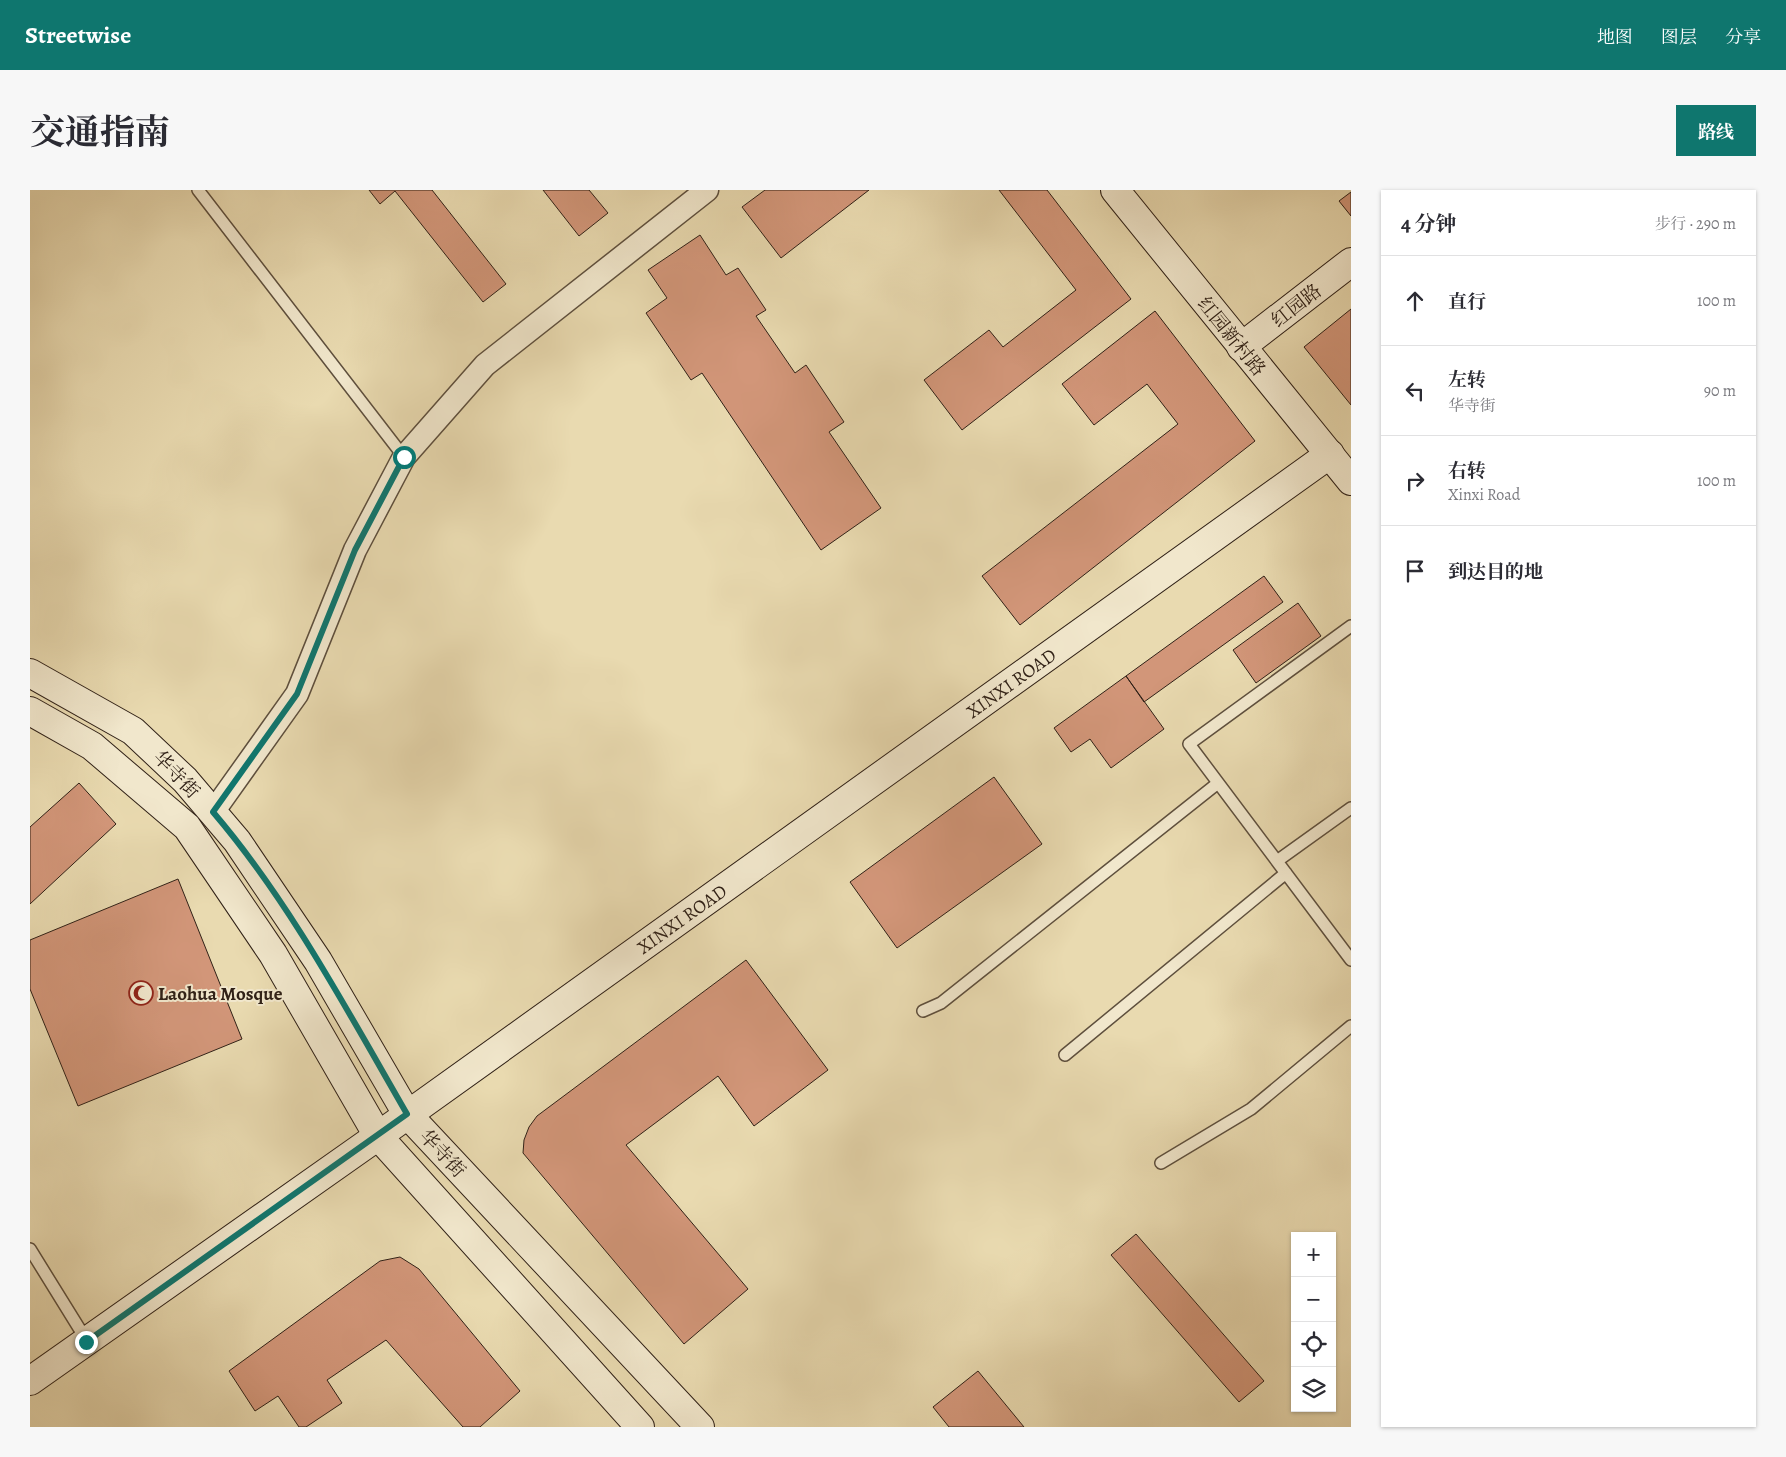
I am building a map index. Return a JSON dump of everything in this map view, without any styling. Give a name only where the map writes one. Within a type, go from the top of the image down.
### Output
[{"type":"main road","name":"红园新村路","points":[[1115,190],[1351,481]]},
{"type":"main road","name":"红园路","points":[[1241,347],[1351,262]]},
{"type":"main road","name":"XINXI ROAD","points":[[30,1381],[378,1136],[1330,454]]},
{"type":"main road","name":"华寺街","points":[[30,673],[134,731],[185,780],[237,841],[318,961],[407,1114],[700,1427]]},
{"type":"main road","name":"华寺街","points":[[30,711],[92,746],[187,827],[273,954],[378,1136],[640,1427]]},
{"type":"street","points":[[213,812],[297,694],[355,550],[404,457],[485,365],[707,190]]},
{"type":"lane","points":[[198,190],[404,457]]},
{"type":"lane","points":[[1351,626],[1189,744],[1351,960]]},
{"type":"lane","points":[[923,1011],[941,1003],[1218,783]]},
{"type":"lane","points":[[1277,861],[1351,808]]},
{"type":"lane","points":[[1065,1055],[1286,873]]},
{"type":"lane","points":[[1161,1163],[1251,1109],[1351,1026]]},
{"type":"lane","points":[[30,1249],[86,1342]]},
{"type":"building","points":[[369,190],[432,190],[506,284],[483,302],[395,191],[380,204]]},
{"type":"building","points":[[543,190],[589,190],[608,213],[579,236]]},
{"type":"building","points":[[765,190],[869,190],[781,258],[742,207]]},
{"type":"building","points":[[999,190],[1047,190],[1131,299],[962,430],[924,380],[989,330],[1003,347],[1076,290]]},
{"type":"building","points":[[1351,192],[1351,216],[1339,201]]},
{"type":"building","points":[[700,235],[726,275],[738,268],[766,310],[756,316],[795,373],[806,365],[844,422],[829,432],[881,508],[821,550],[702,373],[691,380],[646,313],[667,298],[648,270]]},
{"type":"building","points":[[1351,309],[1351,405],[1304,347]]},
{"type":"building","points":[[1155,311],[1255,441],[1020,625],[982,576],[1178,424],[1147,384],[1094,425],[1062,384]]},
{"type":"building","points":[[1264,576],[1283,602],[1144,702],[1126,676]]},
{"type":"building","points":[[1298,603],[1321,636],[1256,683],[1233,650]]},
{"type":"building","points":[[1126,676],[1164,729],[1111,768],[1090,739],[1071,752],[1054,728]]},
{"type":"building","points":[[994,777],[1042,844],[897,948],[850,882]]},
{"type":"building","points":[[79,783],[116,824],[30,904],[30,827]]},
{"type":"building","name":"Laohua Mosque","points":[[178,879],[242,1039],[78,1106],[30,989],[30,940]]},
{"type":"building","points":[[746,960],[828,1070],[754,1126],[718,1076],[626,1145],[748,1289],[684,1344],[523,1153],[524,1140],[529,1127],[537,1116]]},
{"type":"building","points":[[1136,1234],[1264,1381],[1239,1402],[1111,1255]]},
{"type":"building","points":[[400,1257],[419,1269],[520,1391],[480,1427],[463,1427],[386,1340],[327,1380],[342,1403],[306,1427],[299,1427],[278,1396],[255,1411],[229,1371],[380,1261]]},
{"type":"building","points":[[978,1371],[1024,1427],[949,1427],[933,1407]]},
{"type":"place","name":"Laohua Mosque","points":[[141,993]]},
{"type":"route","points":[[86,1342],[407,1114],[318,961],[237,841],[213,812],[297,694],[355,550],[404,457]]}]
